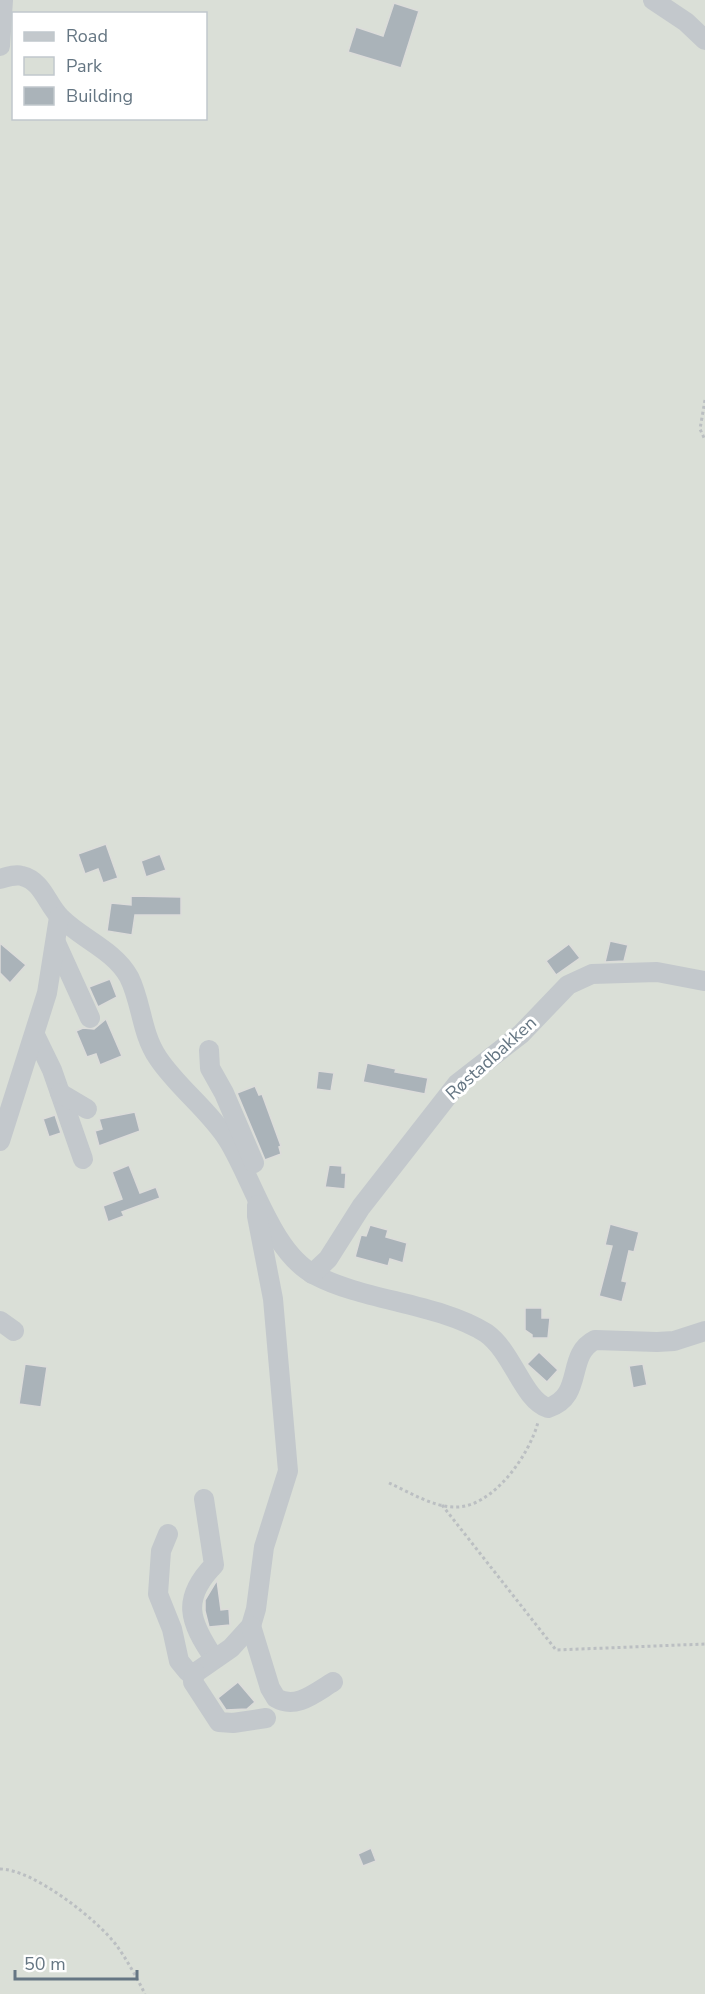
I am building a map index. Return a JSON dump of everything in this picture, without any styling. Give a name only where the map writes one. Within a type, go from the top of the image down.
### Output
[{"type":"street","points":[[0,46],[3,0]]},
{"type":"street","points":[[653,0],[686,22],[705,40]]},
{"type":"street","points":[[0,879],[22,876],[37,884],[59,917],[122,966],[135,995],[148,1041],[172,1076],[211,1115],[240,1160],[262,1208],[288,1253],[312,1274],[338,1285],[417,1307],[485,1333],[503,1348],[532,1397],[540,1406],[548,1408],[558,1405],[568,1395],[582,1350],[595,1340],[674,1341],[705,1331]]},
{"type":"street","points":[[0,1141],[47,993],[59,917]]},
{"type":"street","points":[[54,940],[90,1018]]},
{"type":"street","name":"Røstadbakken","points":[[312,1274],[328,1258],[361,1207],[457,1084],[521,1034],[568,986],[592,974],[657,972],[704,981]]},
{"type":"street","points":[[35,1035],[60,1093],[83,1159]]},
{"type":"street","points":[[209,1050],[210,1068],[268,1191],[271,1207],[262,1208]]},
{"type":"street","points":[[60,1093],[87,1109]]},
{"type":"street","points":[[262,1208],[257,1216],[273,1299],[288,1462],[287,1481],[264,1547],[251,1626],[270,1688],[276,1698],[293,1702],[304,1699],[333,1682]]},
{"type":"street","points":[[204,1499],[214,1564],[198,1581],[191,1602],[195,1623],[214,1658]]},
{"type":"street","points":[[168,1534],[161,1551],[158,1594],[172,1629],[179,1660],[188,1672],[195,1673]]},
{"type":"street","points":[[251,1626],[231,1648],[195,1673],[194,1682],[219,1722],[233,1723],[266,1718]]},
{"type":"path","points":[[705,400],[700,429],[705,440]]},
{"type":"path","points":[[389,1483],[442,1505],[456,1508],[468,1505],[494,1490],[509,1476],[534,1439],[540,1406]]},
{"type":"path","points":[[442,1505],[556,1650],[705,1644]]},
{"type":"path","points":[[0,1869],[31,1877],[75,1906],[116,1945],[145,1994]]},
{"type":"green space","points":[[0,0],[705,0],[705,1994],[0,1994]]},
{"type":"building","points":[[394,3],[419,11],[401,68],[348,52],[356,27],[383,36]]},
{"type":"building","points":[[106,844],[118,878],[103,883],[98,869],[85,874],[78,854]]},
{"type":"building","points":[[160,854],[166,870],[146,877],[141,861]]},
{"type":"building","points":[[131,896],[181,897],[181,915],[135,915],[132,935],[107,931],[111,903],[131,905]]},
{"type":"building","points":[[610,941],[628,945],[624,961],[605,962]]},
{"type":"building","points":[[0,943],[26,965],[10,983],[0,973]]},
{"type":"building","points":[[569,944],[580,958],[556,975],[546,961]]},
{"type":"building","points":[[110,979],[117,997],[98,1007],[89,987]]},
{"type":"building","points":[[106,1019],[122,1056],[100,1065],[96,1054],[87,1057],[76,1031],[83,1028],[94,1029]]},
{"type":"building","points":[[367,1063],[396,1069],[395,1072],[428,1078],[425,1094],[363,1082]]},
{"type":"building","points":[[318,1071],[334,1073],[331,1091],[316,1089]]},
{"type":"building","points":[[255,1086],[259,1095],[262,1094],[281,1146],[279,1147],[281,1154],[265,1160],[237,1093]]},
{"type":"building","points":[[135,1112],[140,1131],[99,1146],[95,1131],[102,1129],[99,1119]]},
{"type":"building","points":[[55,1115],[61,1133],[49,1137],[43,1119]]},
{"type":"building","points":[[129,1165],[140,1193],[156,1187],[160,1198],[122,1212],[124,1216],[108,1222],[103,1206],[122,1199],[112,1172]]},
{"type":"building","points":[[329,1165],[342,1166],[342,1173],[346,1173],[345,1189],[325,1187]]},
{"type":"building","points":[[610,1224],[639,1232],[634,1252],[629,1251],[622,1281],[627,1282],[622,1302],[599,1296],[612,1246],[605,1245]]},
{"type":"building","points":[[370,1225],[388,1230],[386,1237],[407,1243],[403,1263],[390,1259],[388,1266],[355,1257],[361,1235],[366,1236]]},
{"type":"building","points":[[525,1308],[542,1308],[542,1318],[550,1318],[548,1338],[532,1338],[532,1335],[525,1330]]},
{"type":"building","points":[[539,1352],[558,1370],[547,1382],[527,1364]]},
{"type":"building","points":[[25,1364],[47,1367],[41,1407],[19,1404]]},
{"type":"building","points":[[643,1364],[647,1385],[633,1388],[629,1366]]},
{"type":"building","points":[[217,1580],[221,1610],[229,1609],[230,1625],[209,1627],[205,1600]]},
{"type":"building","points":[[238,1682],[255,1702],[247,1709],[226,1710],[218,1698]]},
{"type":"building","points":[[371,1848],[376,1861],[363,1866],[358,1854]]}]
